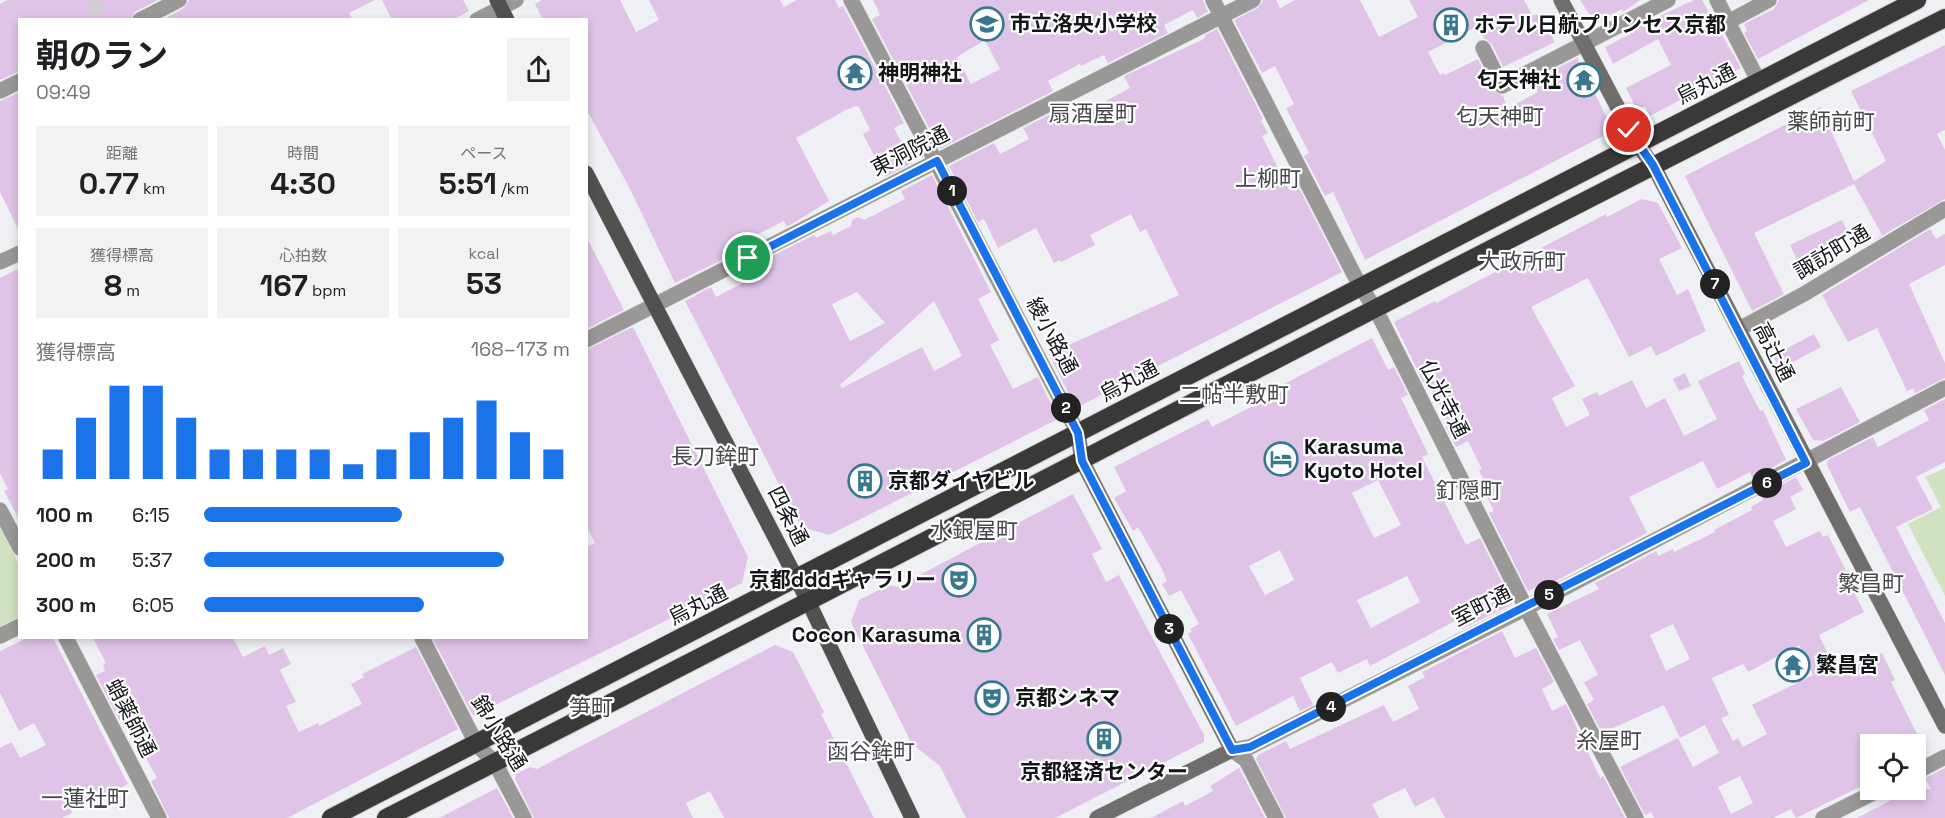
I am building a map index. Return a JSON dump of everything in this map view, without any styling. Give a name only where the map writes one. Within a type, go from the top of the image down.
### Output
[{"type":"highway","name":"烏丸通","points":[[331,818],[1917,0]]},
{"type":"highway","points":[[386,818],[1377,310],[1653,165],[1945,18]]},
{"type":"main road","name":"四条通","points":[[588,177],[797,578],[912,818]]},
{"type":"street","points":[[144,18],[179,0]]},
{"type":"street","points":[[481,18],[516,0]]},
{"type":"street","name":"綾小路通","points":[[851,0],[1078,433],[1082,461],[1232,750],[1246,760],[1275,818]]},
{"type":"street","name":"仏光寺通","points":[[1213,0],[1360,286],[1377,310],[1526,608],[1636,818]]},
{"type":"street","name":"東洞院通","points":[[588,339],[1253,0]]},
{"type":"street","name":"高辻通","points":[[1561,0],[1637,144],[1653,165],[1739,328],[1806,463],[1945,726]]},
{"type":"street","points":[[1483,48],[1502,86],[1668,0]]},
{"type":"street","points":[[1717,0],[1759,82]]},
{"type":"street","points":[[1728,22],[1769,0]]},
{"type":"street","points":[[0,91],[18,82]]},
{"type":"street","name":"諏訪町通","points":[[1739,328],[1804,294],[1945,209]]},
{"type":"street","points":[[0,262],[18,254]]},
{"type":"street","name":"室町通","points":[[1097,818],[1232,750],[1250,747],[1526,608],[1945,388]]},
{"type":"street","points":[[0,510],[18,544]]},
{"type":"street","points":[[0,636],[18,627]]},
{"type":"street","name":"蛸薬師通","points":[[67,639],[159,818]]},
{"type":"street","name":"錦小路通","points":[[423,639],[477,744],[495,763],[524,818]]},
{"type":"street","points":[[1926,767],[1945,757]]},
{"type":"street","points":[[1823,818],[1860,800]]},
{"type":"green space","points":[[1945,468],[1945,596],[1908,524],[1941,507],[1925,477]]},
{"type":"green space","points":[[0,527],[18,563],[18,618],[0,627]]},
{"type":"building","points":[[8,0],[158,0],[135,12],[131,18],[18,18],[18,72],[0,80],[0,4]]},
{"type":"building","points":[[189,0],[375,0],[349,13],[352,18],[166,18],[184,8]]},
{"type":"building","points":[[382,0],[463,0],[469,11],[457,18],[391,18]]},
{"type":"building","points":[[542,0],[620,0],[636,32],[659,20],[649,0],[780,0],[784,7],[797,0],[835,0],[839,8],[843,6],[904,123],[894,128],[912,163],[885,177],[863,134],[870,130],[859,107],[855,106],[844,111],[796,138],[829,201],[787,227],[784,221],[735,246],[738,252],[675,283],[629,187],[588,113],[588,18],[542,18],[535,4]]},
{"type":"building","points":[[873,0],[1203,0],[1208,12],[1197,18],[1193,10],[1164,25],[1168,33],[1108,63],[1104,55],[1081,66],[1080,64],[1048,81],[1053,91],[940,149],[872,19],[880,15]],"holes":[[[985,40],[1000,69],[971,84],[957,57]]]},
{"type":"building","points":[[1263,0],[1276,0],[1280,8],[1295,0],[1360,0],[1379,37],[1418,17],[1409,0],[1524,0],[1532,15],[1541,14],[1555,42],[1503,67],[1492,44],[1484,38],[1478,26],[1428,52],[1440,75],[1444,73],[1445,75],[1478,59],[1493,90],[1503,96],[1508,108],[1538,92],[1532,81],[1577,58],[1607,118],[1603,136],[1365,260],[1333,192],[1325,196],[1304,156],[1309,153],[1286,108],[1294,104],[1275,66],[1262,73],[1234,20],[1258,8]]},
{"type":"building","points":[[1580,0],[1640,0],[1623,12],[1622,9],[1595,23]]},
{"type":"building","points":[[1694,0],[1702,0],[1741,68],[1650,116],[1645,106],[1637,110],[1626,88],[1671,65],[1658,39],[1613,64],[1605,47],[1634,32],[1632,29]]},
{"type":"building","points":[[1779,0],[1869,0],[1758,59],[1744,33],[1747,31],[1744,24],[1774,9]]},
{"type":"building","points":[[1217,29],[1263,119],[1261,120],[1268,133],[1262,136],[1289,190],[1298,186],[1342,272],[1076,408],[1049,354],[1179,295],[1146,229],[1140,232],[1131,214],[1090,235],[1095,245],[1061,262],[1060,260],[1054,263],[1036,228],[998,248],[984,219],[978,222],[949,166],[994,143],[1000,154],[1029,139],[1023,128],[1057,111],[1064,125],[1090,112],[1089,110],[1130,88],[1124,76],[1204,39],[1205,35]]},
{"type":"building","points":[[1945,45],[1945,130],[1937,134],[1945,150],[1945,199],[1871,242],[1882,235],[1854,184],[1754,233],[1784,294],[1752,311],[1685,176],[1820,107],[1854,181],[1886,161],[1851,91]]},
{"type":"building","points":[[18,93],[18,229],[0,192],[0,101]]},
{"type":"building","points":[[932,175],[991,292],[978,299],[999,340],[990,345],[1013,389],[1038,377],[1058,419],[829,535],[801,527],[685,301],[711,287],[716,297],[754,277],[749,268],[814,235],[816,238],[831,231],[833,235],[851,226],[852,220],[858,217],[864,220],[905,199],[901,191]],"holes":[[[857,292],[885,323],[850,341],[832,304]],[[934,301],[962,356],[934,371],[922,347],[842,388],[840,385]]]},
{"type":"building","points":[[1642,199],[1658,203],[1682,248],[1659,259],[1677,295],[1688,289],[1706,331],[1656,356],[1651,346],[1629,357],[1588,278],[1531,307],[1575,386],[1552,398],[1566,427],[1590,415],[1582,399],[1597,392],[1599,396],[1632,380],[1646,408],[1665,398],[1684,436],[1717,419],[1698,381],[1739,361],[1745,374],[1742,376],[1760,411],[1763,410],[1786,460],[1752,478],[1750,472],[1717,489],[1703,461],[1629,497],[1647,533],[1548,585],[1546,582],[1528,591],[1489,513],[1494,511],[1482,487],[1486,485],[1479,470],[1482,469],[1468,441],[1456,447],[1435,395],[1428,385],[1425,386],[1394,322],[1435,301],[1436,303],[1606,214],[1607,217]]},
{"type":"building","points":[[1842,220],[1849,234],[1797,260],[1790,245]]},
{"type":"building","points":[[1930,229],[1936,239],[1945,234],[1945,265],[1909,284],[1945,363],[1945,378],[1915,393],[1913,388],[1907,391],[1877,328],[1848,342],[1822,295]]},
{"type":"building","points":[[588,240],[624,310],[588,328]]},
{"type":"building","points":[[18,269],[18,517],[4,491],[8,489],[0,473],[0,278]]},
{"type":"building","points":[[633,327],[748,557],[742,583],[473,716],[433,639],[588,639],[588,546],[595,543],[588,530],[588,349]]},
{"type":"building","points":[[1814,334],[1821,347],[1780,369],[1773,356]]},
{"type":"building","points":[[1372,338],[1388,370],[1394,367],[1408,395],[1401,398],[1428,454],[1422,457],[1466,545],[1480,538],[1513,604],[1462,629],[1457,620],[1370,666],[1367,659],[1338,673],[1332,662],[1300,678],[1313,705],[1300,711],[1293,696],[1236,726],[1188,634],[1192,632],[1190,629],[1199,624],[1181,590],[1169,596],[1162,584],[1167,581],[1161,567],[1138,527],[1133,531],[1114,498],[1126,491],[1114,467],[1208,419],[1212,427],[1286,389],[1284,384]],"holes":[[[1378,480],[1401,525],[1374,538],[1352,493]],[[1280,550],[1294,580],[1265,595],[1249,566]],[[1407,576],[1420,602],[1371,628],[1357,600]]]},
{"type":"building","points":[[1685,373],[1691,386],[1679,391],[1673,379]]},
{"type":"building","points":[[1841,387],[1860,422],[1823,441],[1813,440],[1796,409]]},
{"type":"building","points":[[1945,399],[1945,462],[1916,477],[1933,509],[1896,527],[1945,623],[1945,675],[1860,507],[1850,512],[1827,465],[1828,460],[1873,437],[1878,447],[1929,420],[1924,410]]},
{"type":"building","points":[[1796,477],[1803,490],[1790,497],[1796,509],[1773,521],[1786,547],[1820,531],[1823,537],[1828,535],[1846,571],[1848,570],[1854,583],[1850,584],[1864,612],[1819,635],[1838,675],[1882,653],[1895,680],[1891,682],[1917,734],[1860,734],[1860,787],[1796,818],[1791,809],[1773,818],[1654,818],[1651,812],[1645,815],[1620,767],[1678,738],[1693,767],[1719,753],[1705,725],[1680,738],[1664,705],[1602,733],[1587,704],[1594,700],[1584,682],[1598,675],[1580,640],[1559,650],[1553,639],[1558,637],[1547,614],[1599,589],[1595,583],[1656,551],[1658,556],[1673,549],[1674,552],[1715,532],[1714,530],[1752,510],[1751,507],[1763,500],[1761,496]],"holes":[[[1673,624],[1690,659],[1666,671],[1650,635]],[[1799,645],[1813,675],[1752,705],[1767,734],[1743,747],[1738,738],[1733,741],[1721,718],[1729,715],[1712,678],[1743,664],[1748,672]],[[1740,776],[1753,803],[1731,814],[1718,787]]]},
{"type":"building","points":[[1073,494],[1102,549],[1092,554],[1106,582],[1119,575],[1204,735],[1204,742],[1055,818],[966,818],[940,766],[912,744],[851,622],[859,600],[889,585],[897,587]]},
{"type":"building","points":[[1502,631],[1515,658],[1536,648],[1554,682],[1542,689],[1552,711],[1566,704],[1600,778],[1603,776],[1625,818],[1445,818],[1434,797],[1415,807],[1405,788],[1372,804],[1379,818],[1286,818],[1256,759],[1258,755],[1286,741],[1290,749],[1384,705],[1393,722],[1419,709],[1408,686],[1425,677],[1422,672]]},
{"type":"building","points":[[25,639],[54,639],[128,784],[96,801],[91,792],[68,804],[72,813],[62,818],[0,818],[0,748],[12,742],[20,758],[46,745],[34,723],[19,731],[0,693],[0,651]]},
{"type":"building","points":[[94,639],[234,639],[243,657],[265,646],[269,655],[283,648],[291,664],[280,670],[296,702],[286,706],[299,732],[318,723],[319,726],[362,704],[351,684],[364,677],[362,674],[416,647],[458,729],[287,818],[169,818],[151,781],[157,778],[124,718],[119,720],[96,675],[105,671],[103,665],[106,663]]},
{"type":"building","points":[[775,645],[793,652],[824,712],[821,714],[874,818],[724,818],[710,791],[686,803],[693,818],[534,818],[515,779],[516,774],[530,767],[537,769]]},
{"type":"building","points":[[1239,768],[1265,818],[1151,818],[1183,801],[1185,806],[1213,791],[1210,786]]},
{"type":"building","points":[[1945,768],[1945,818],[1857,818],[1891,800],[1926,800],[1926,789],[1931,789],[1926,778]]},
{"type":"building","points":[[497,788],[513,818],[439,818]]},
{"type":"tunnel","points":[[92,0],[101,18]]},
{"type":"place","name":"市立洛央小学校","points":[[987,24]]},
{"type":"place","name":"ホテル日航プリンセス京都","points":[[1451,25]]},
{"type":"place","name":"神明神社","points":[[855,73]]},
{"type":"place","name":"匂天神社","points":[[1584,80]]},
{"type":"place","name":"Karasuma Kyoto Hotel","points":[[1281,459]]},
{"type":"place","name":"京都ダイヤビル","points":[[865,481]]},
{"type":"place","name":"京都dddギャラリー","points":[[959,580]]},
{"type":"place","name":"Cocon Karasuma","points":[[984,635]]},
{"type":"place","name":"繁昌宮","points":[[1793,665]]},
{"type":"place","name":"京都シネマ","points":[[992,698]]},
{"type":"place","name":"京都経済センター","points":[[1104,739]]},
{"type":"district","name":"扇酒屋町","points":[[1093,113]]},
{"type":"district","name":"匂天神町","points":[[1500,116]]},
{"type":"district","name":"薬師前町","points":[[1831,121]]},
{"type":"district","name":"上柳町","points":[[1268,178]]},
{"type":"district","name":"大政所町","points":[[1522,261]]},
{"type":"district","name":"二帖半敷町","points":[[1234,394]]},
{"type":"district","name":"長刀鉾町","points":[[715,456]]},
{"type":"district","name":"釘隠町","points":[[1469,490]]},
{"type":"district","name":"水銀屋町","points":[[974,530]]},
{"type":"district","name":"繁昌町","points":[[1871,583]]},
{"type":"district","name":"笋町","points":[[591,707]]},
{"type":"district","name":"糸屋町","points":[[1609,740]]},
{"type":"district","name":"函谷鉾町","points":[[871,751]]},
{"type":"district","name":"一蓮社町","points":[[85,798]]},
{"type":"route","points":[[748,258],[937,161],[1078,433],[1082,461],[1232,750],[1250,747],[1806,463],[1739,328],[1653,165],[1629,130]]}]
